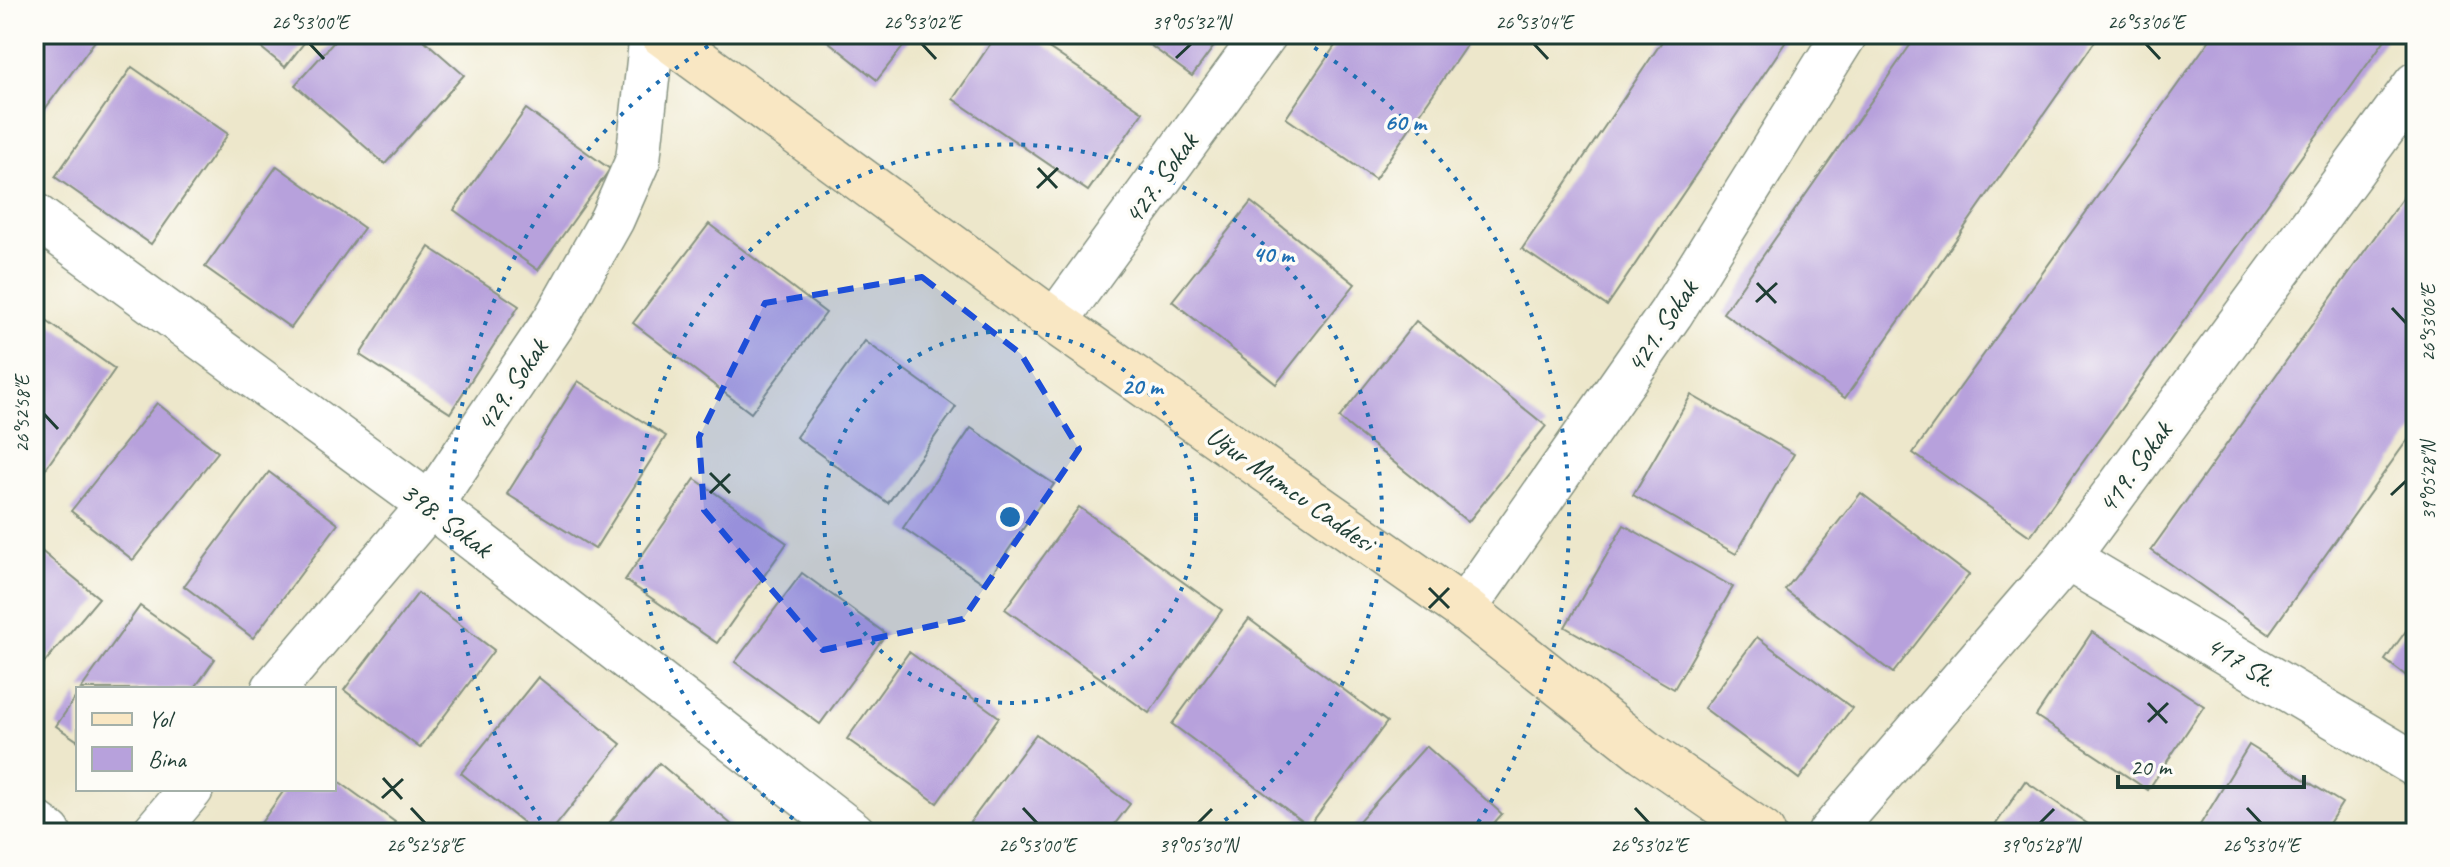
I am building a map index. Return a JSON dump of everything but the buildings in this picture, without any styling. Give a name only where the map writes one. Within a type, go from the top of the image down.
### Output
[{"type":"street","name":"429. Sokak","points":[[276,687],[430,505],[554,322],[612,219],[638,160],[652,34]]},
{"type":"street","name":"Uğur Mumcu Caddesi","points":[[662,34],[1055,322],[1464,609],[1645,752],[1763,833]]},
{"type":"street","name":"427. Sokak","points":[[1055,322],[1265,34]]},
{"type":"street","name":"421. Sokak","points":[[1464,609],[1671,313],[1845,34]]},
{"type":"street","name":"419. Sokak","points":[[1830,833],[2067,558],[2416,84]]},
{"type":"street","name":"398. Sokak","points":[[34,215],[430,505],[853,833]]},
{"type":"street","name":"417 Sk.","points":[[2067,558],[2416,765]]},
{"type":"street","points":[[154,833],[189,791]]},
{"type":"street","points":[[34,822],[49,833]]},
{"type":"highlighted area","points":[[922,277],[1021,354],[1079,449],[963,619],[823,650],[704,510],[699,437],[765,303]]}]
